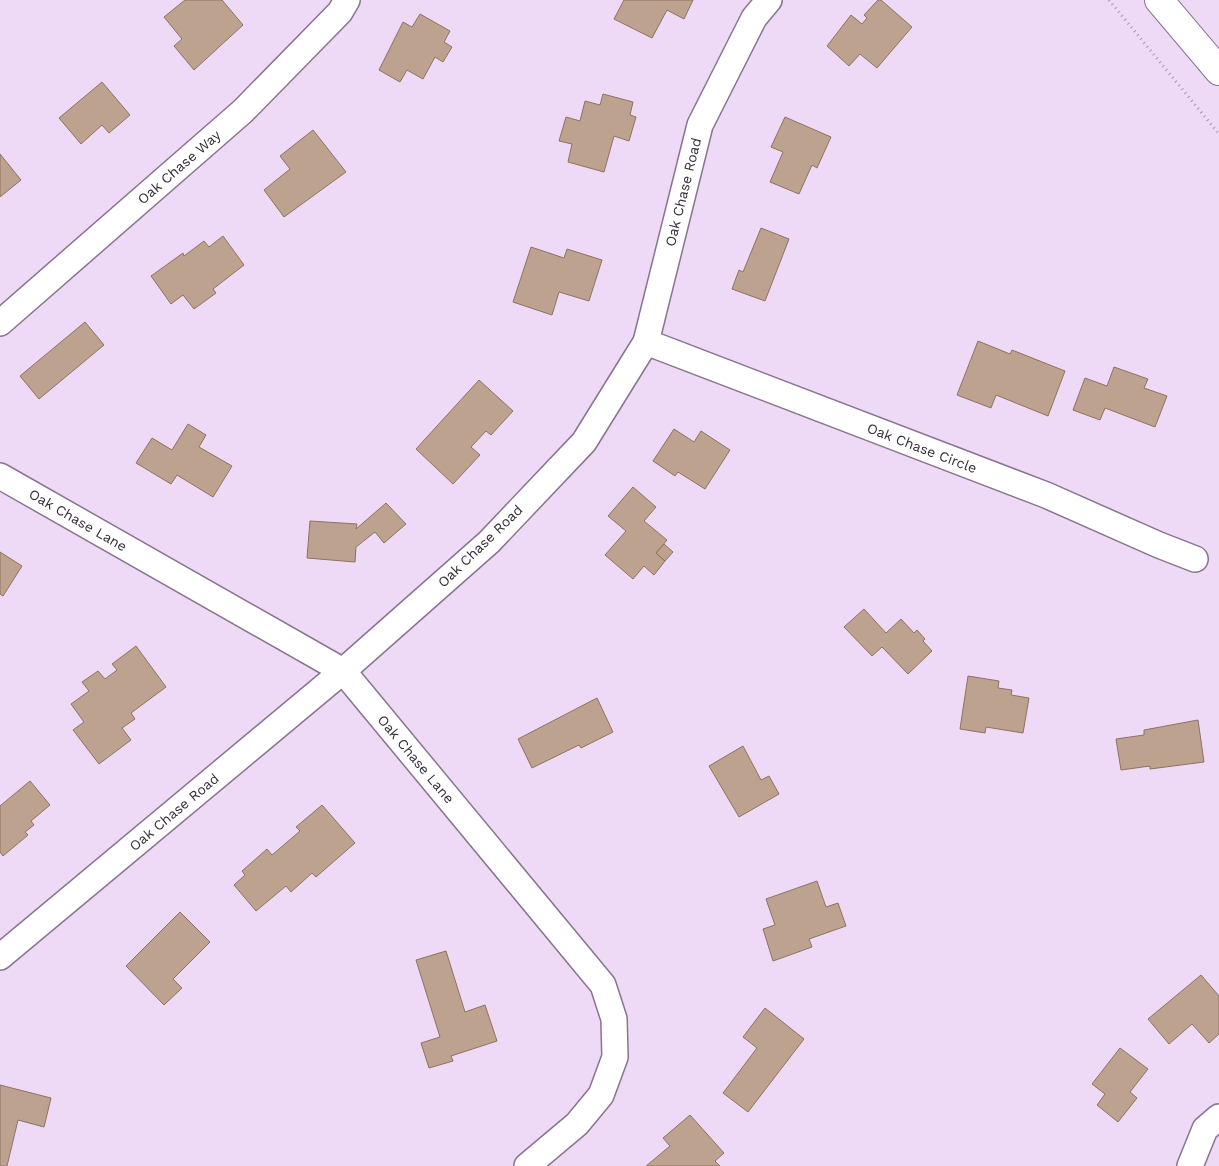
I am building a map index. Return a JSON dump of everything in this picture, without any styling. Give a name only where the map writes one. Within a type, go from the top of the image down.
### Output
[{"type":"main road","points":[[1159,0],[1219,71]]},
{"type":"street","name":"Oak Chase Way","points":[[0,323],[243,111],[340,12],[347,0]]},
{"type":"street","name":"Oak Chase Road","points":[[0,957],[343,671],[489,542],[584,442],[646,342],[700,125],[754,18],[769,0]]},
{"type":"street","name":"Oak Chase Circle","points":[[646,342],[1046,495],[1159,545],[1195,558]]},
{"type":"street","name":"Oak Chase Lane","points":[[0,476],[343,671],[602,985],[614,1019],[615,1057],[601,1095],[577,1124],[528,1166]]},
{"type":"street","points":[[1190,1166],[1205,1129],[1219,1117]]},
{"type":"path","points":[[1109,0],[1219,134]]},
{"type":"building","points":[[185,0],[222,0],[243,25],[194,70],[174,46],[182,39],[164,17]]},
{"type":"building","points":[[624,0],[693,0],[684,19],[667,10],[652,38],[614,19]]},
{"type":"building","points":[[878,0],[881,0],[912,27],[877,68],[860,54],[849,66],[827,46],[851,15],[862,24],[867,18],[864,15]]},
{"type":"building","points":[[420,14],[450,31],[444,42],[452,47],[443,62],[435,57],[423,79],[407,70],[400,82],[379,70],[403,22],[412,27]]},
{"type":"building","points":[[102,82],[130,115],[109,133],[102,125],[81,144],[59,118]]},
{"type":"building","points":[[603,94],[633,102],[630,115],[636,117],[629,141],[614,136],[604,172],[568,162],[572,144],[559,141],[566,117],[580,121],[585,101],[600,105]]},
{"type":"building","points":[[785,117],[831,137],[817,168],[812,165],[799,194],[770,182],[783,152],[771,147]]},
{"type":"building","points":[[313,130],[346,172],[284,217],[264,190],[290,169],[280,156]]},
{"type":"building","points":[[0,154],[21,180],[0,197]]},
{"type":"building","points":[[761,228],[789,239],[765,301],[732,289],[739,270],[743,272]]},
{"type":"building","points":[[223,236],[244,265],[213,289],[216,293],[194,309],[183,295],[171,304],[151,276],[183,253],[184,256],[204,241],[209,247]]},
{"type":"building","points":[[531,247],[564,258],[567,249],[602,260],[589,301],[559,292],[552,315],[513,302]]},
{"type":"building","points":[[85,322],[104,345],[39,399],[20,376]]},
{"type":"building","points":[[978,341],[1010,354],[1012,350],[1065,371],[1048,416],[996,395],[991,408],[957,395]]},
{"type":"building","points":[[1114,367],[1148,379],[1144,388],[1167,396],[1155,427],[1105,408],[1100,420],[1073,410],[1085,378],[1107,386]]},
{"type":"building","points":[[479,380],[513,411],[491,435],[486,431],[471,447],[480,455],[453,484],[416,449]]},
{"type":"building","points":[[188,424],[206,435],[199,447],[232,466],[213,497],[177,475],[171,484],[136,463],[152,438],[172,450]]},
{"type":"building","points":[[674,429],[694,442],[701,431],[730,450],[705,489],[678,472],[675,476],[653,461]]},
{"type":"building","points":[[633,487],[656,507],[644,521],[667,540],[656,553],[665,561],[654,575],[644,566],[633,579],[605,555],[626,531],[608,516]]},
{"type":"building","points":[[386,503],[406,524],[384,543],[375,532],[356,547],[355,562],[307,558],[310,521],[357,524],[356,529]]},
{"type":"building","points":[[664,544],[673,552],[665,561],[656,553]]},
{"type":"building","points":[[0,552],[22,566],[3,596],[0,594]]},
{"type":"building","points":[[864,609],[886,633],[901,619],[914,633],[917,630],[925,639],[923,641],[932,651],[908,674],[882,647],[872,656],[844,627]]},
{"type":"building","points":[[136,646],[166,687],[131,713],[135,719],[122,728],[131,740],[99,764],[73,730],[84,722],[71,704],[89,691],[82,682],[98,671],[105,679],[117,670],[112,664]]},
{"type":"building","points":[[968,676],[999,681],[998,688],[1012,690],[1011,695],[1029,698],[1023,733],[986,727],[985,733],[960,729]]},
{"type":"building","points":[[597,698],[613,732],[581,748],[579,745],[532,768],[518,739]]},
{"type":"building","points":[[1198,720],[1204,762],[1150,769],[1150,766],[1121,770],[1116,739],[1144,735],[1144,730]]},
{"type":"building","points":[[743,746],[761,780],[769,776],[779,794],[739,817],[709,766]]},
{"type":"building","points":[[30,781],[50,805],[31,821],[34,825],[25,832],[28,835],[3,856],[0,852],[0,806]]},
{"type":"building","points":[[322,805],[355,843],[316,877],[312,873],[291,892],[286,886],[256,911],[234,885],[245,875],[242,871],[267,849],[272,855],[300,831],[296,827]]},
{"type":"building","points":[[817,881],[826,907],[838,903],[846,926],[809,939],[812,947],[773,961],[763,929],[775,925],[766,899]]},
{"type":"building","points":[[180,912],[210,942],[173,979],[182,988],[164,1005],[126,966]]},
{"type":"building","points":[[446,951],[465,1012],[485,1005],[497,1041],[451,1056],[453,1061],[429,1068],[421,1043],[440,1037],[416,960]]},
{"type":"building","points":[[1201,975],[1219,996],[1219,1034],[1209,1043],[1192,1024],[1169,1044],[1148,1019]]},
{"type":"building","points":[[765,1008],[804,1039],[748,1112],[723,1093],[757,1048],[743,1037]]},
{"type":"building","points":[[1120,1048],[1148,1069],[1130,1092],[1137,1098],[1118,1122],[1097,1105],[1105,1094],[1092,1084]]},
{"type":"building","points":[[0,1085],[51,1098],[44,1127],[18,1120],[7,1166],[0,1166]]},
{"type":"building","points":[[690,1115],[724,1153],[715,1161],[720,1166],[646,1166],[670,1146],[663,1138]]}]
